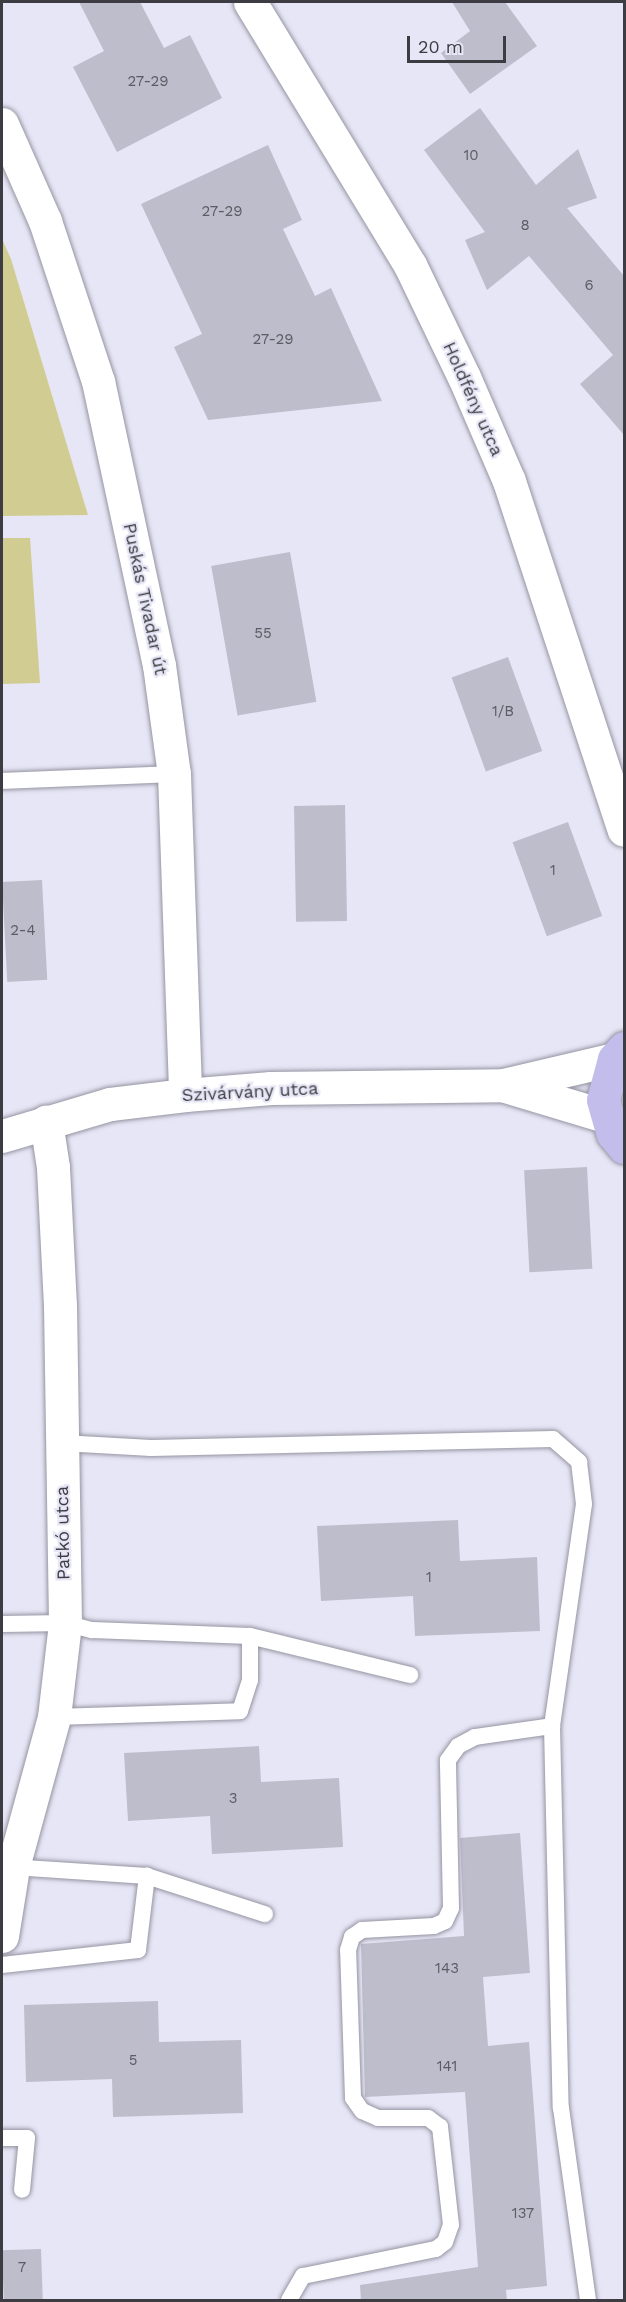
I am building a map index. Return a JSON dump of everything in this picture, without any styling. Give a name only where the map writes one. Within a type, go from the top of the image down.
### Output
[{"type":"main road","points":[[619,1053],[604,1084],[605,1116],[624,1147]]},
{"type":"street","name":"Holdfény utca","points":[[250,2],[410,266],[464,377],[509,480],[624,830]]},
{"type":"street","name":"Puskás Tivadar út","points":[[2,123],[45,221],[98,381],[159,664],[174,774],[185,1095]]},
{"type":"street","name":"Szivárvány utca","points":[[2,1136],[111,1104],[271,1088],[503,1085],[619,1053]]},
{"type":"street","name":"Szivárvány utca","points":[[503,1085],[605,1116]]},
{"type":"street","name":"Patkó utca","points":[[2,1936],[13,1867],[54,1717],[65,1623],[60,1306],[46,1122]]},
{"type":"lane","points":[[2,781],[174,774]]},
{"type":"lane","points":[[62,1443],[151,1448],[553,1439],[579,1462],[584,1504],[552,1726],[561,2108],[588,2301]]},
{"type":"lane","points":[[2,1624],[65,1623],[93,1630],[250,1636],[410,1676]]},
{"type":"lane","points":[[54,1717],[240,1711],[250,1680],[250,1636]]},
{"type":"lane","points":[[289,2301],[303,2276],[436,2249],[445,2242],[452,2225],[440,2127],[428,2118],[378,2118],[362,2111],[353,2098],[348,1950],[352,1937],[362,1930],[434,1926],[445,1921],[451,1908],[448,1760],[458,1746],[475,1737],[552,1726]]},
{"type":"lane","points":[[13,1867],[147,1876],[265,1914]]},
{"type":"lane","points":[[2,1965],[138,1950],[147,1876]]},
{"type":"lane","points":[[2,2138],[27,2138],[22,2190]]},
{"type":"shaded area","points":[[2,239],[11,259],[88,515],[2,516]]},
{"type":"shaded area","points":[[2,538],[30,538],[40,683],[2,684]]},
{"type":"building","points":[[79,2],[140,2],[164,48],[190,35],[222,98],[117,152],[73,67],[104,51]]},
{"type":"building","points":[[452,2],[505,2],[537,46],[470,94],[441,53],[470,31]]},
{"type":"building","points":[[480,108],[536,185],[578,149],[597,198],[567,208],[624,276],[624,435],[580,384],[613,355],[529,256],[487,290],[465,240],[485,232],[424,150]]},
{"type":"building","points":[[268,145],[302,220],[283,229],[315,296],[331,288],[382,401],[208,420],[174,347],[202,334],[141,204]]},
{"type":"building","points":[[290,552],[316,702],[238,716],[211,566]]},
{"type":"building","points":[[508,657],[542,751],[486,771],[452,678]]},
{"type":"building","points":[[345,805],[347,921],[296,922],[294,806]]},
{"type":"building","points":[[568,822],[602,916],[547,936],[513,842]]},
{"type":"building","points":[[42,880],[47,980],[7,982],[2,882]]},
{"type":"building","points":[[587,1167],[592,1269],[529,1272],[524,1170]]},
{"type":"building","points":[[458,1520],[460,1561],[537,1557],[540,1631],[415,1636],[413,1596],[321,1601],[317,1526]]},
{"type":"building","points":[[259,1746],[261,1782],[339,1778],[343,1847],[212,1854],[210,1816],[128,1821],[124,1753]]},
{"type":"building","points":[[520,1833],[530,1973],[483,1977],[488,2046],[529,2042],[547,2286],[506,2290],[507,2301],[361,2301],[360,2285],[478,2267],[465,2092],[365,2097],[361,1944],[464,1936],[460,1838]]},
{"type":"building","points":[[158,2001],[159,2042],[241,2040],[243,2113],[113,2117],[112,2079],[26,2082],[24,2005]]},
{"type":"building","points":[[41,2249],[43,2300],[4,2300],[2,2250]]}]
